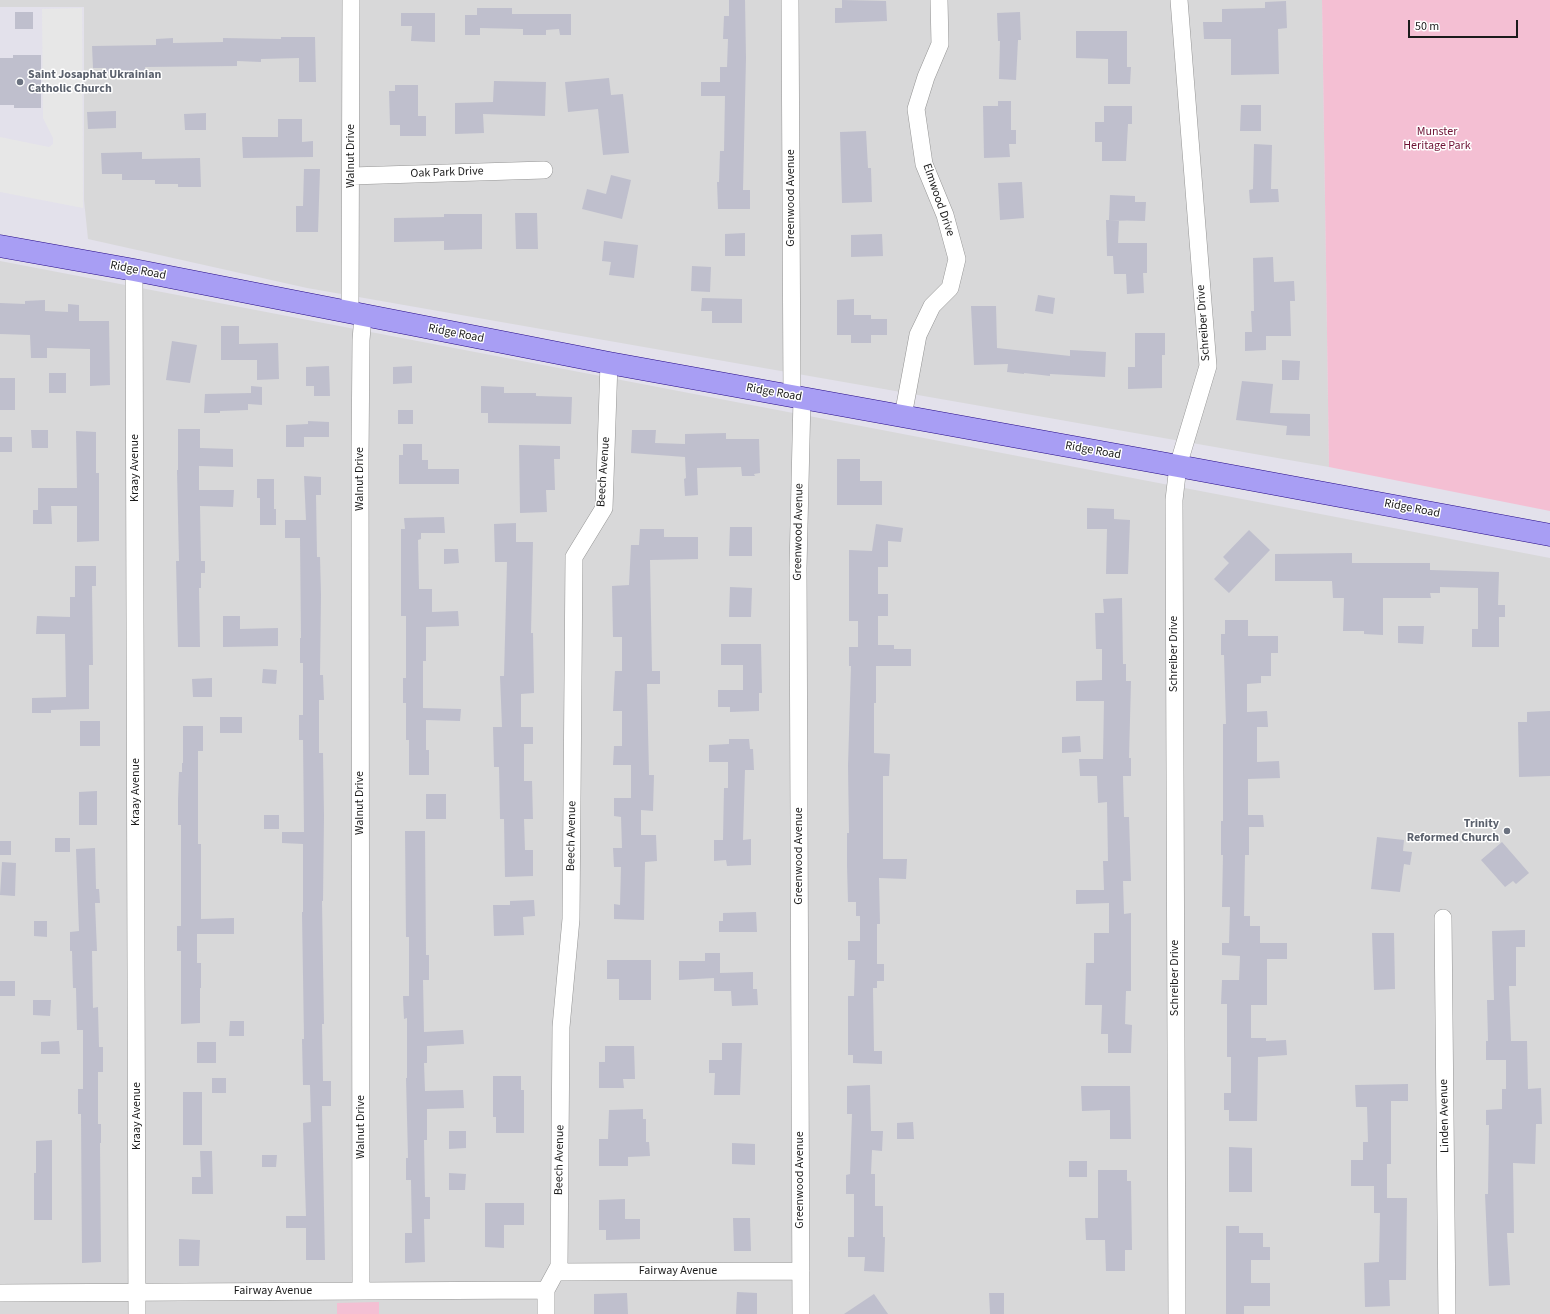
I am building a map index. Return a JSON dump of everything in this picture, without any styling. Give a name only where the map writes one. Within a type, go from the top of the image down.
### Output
[{"type":"main road","name":"Ridge Road","points":[[0,246],[134,270],[609,363],[1550,535]]},
{"type":"street","name":"Walnut Drive","points":[[352,0],[351,176],[357,314],[361,340],[361,1291]]},
{"type":"street","name":"Greenwood Avenue","points":[[790,0],[797,397],[801,1314]]},
{"type":"street","name":"Elmwood Drive","points":[[903,416],[918,335],[932,306],[950,288],[956,259],[945,214],[924,164],[916,109],[926,77],[940,44],[939,0]]},
{"type":"street","name":"Schreiber Drive","points":[[1177,1314],[1174,500],[1178,466],[1208,366],[1179,0]]},
{"type":"street","name":"Oak Park Drive","points":[[351,176],[544,170]]},
{"type":"street","name":"Kraay Avenue","points":[[134,270],[137,1314]]},
{"type":"street","name":"Beech Avenue","points":[[546,1314],[546,1290],[559,1266],[561,1027],[571,919],[574,557],[604,508],[609,363]]},
{"type":"street","name":"Linden Avenue","points":[[1443,918],[1447,1314]]},
{"type":"street","name":"Fairway Avenue","points":[[556,1272],[800,1271]]},
{"type":"street","name":"Fairway Avenue","points":[[0,1293],[546,1290]]},
{"type":"shaded area","points":[[0,0],[1322,0],[1329,467],[307,288],[88,239],[84,200],[84,7],[0,7]]},
{"type":"shaded area","points":[[82,8],[83,208],[0,192],[0,137],[49,147],[53,144],[53,138],[43,118],[42,9]]},
{"type":"shaded area","points":[[0,261],[1550,558],[1550,1314],[0,1314]]},
{"type":"green space","name":"Munster Heritage Park","points":[[1322,0],[1550,0],[1550,511],[1329,467]]},
{"type":"green space","points":[[379,1302],[379,1314],[337,1314],[337,1303]]},
{"type":"building","points":[[729,0],[745,0],[746,58],[743,190],[750,190],[750,209],[718,209],[717,182],[719,182],[720,151],[724,151],[725,96],[701,96],[701,82],[720,82],[720,67],[727,67],[728,39],[723,39],[724,16],[729,16]]},
{"type":"building","points":[[842,0],[886,1],[887,21],[835,23],[835,8],[842,8]]},
{"type":"building","points":[[1286,1],[1287,28],[1278,29],[1279,74],[1231,75],[1231,39],[1204,39],[1203,22],[1222,22],[1222,9],[1265,8],[1265,2]]},
{"type":"building","points":[[477,8],[512,8],[512,14],[571,14],[571,35],[560,35],[559,29],[546,30],[546,35],[523,35],[523,29],[480,28],[480,35],[465,35],[465,15],[477,15]]},
{"type":"building","points":[[15,12],[33,12],[33,29],[15,29]]},
{"type":"building","points":[[1020,12],[1021,40],[1018,40],[1016,80],[999,79],[1000,41],[998,41],[997,13]]},
{"type":"building","points":[[401,13],[435,13],[435,42],[411,41],[412,26],[401,26]]},
{"type":"building","points":[[1076,31],[1127,31],[1127,67],[1131,67],[1130,84],[1108,84],[1108,59],[1076,58]]},
{"type":"building","points":[[281,37],[315,37],[316,82],[299,82],[299,58],[261,59],[261,62],[237,61],[237,66],[145,67],[146,72],[106,73],[106,68],[93,68],[92,46],[156,45],[156,39],[173,38],[173,43],[223,42],[223,38],[281,39]]},
{"type":"building","name":"Saint Josaphat Ukrainian Catholic Church","points":[[13,55],[41,55],[41,108],[14,108],[14,105],[0,105],[0,58],[13,58]]},
{"type":"building","points":[[609,78],[611,95],[623,94],[629,153],[603,155],[598,109],[568,112],[565,82]]},
{"type":"building","points":[[494,81],[546,82],[545,116],[483,114],[484,133],[455,134],[455,103],[493,102]]},
{"type":"building","points":[[395,85],[418,85],[418,116],[426,116],[426,136],[400,136],[400,125],[390,125],[389,91],[395,91]]},
{"type":"building","points":[[998,101],[1011,101],[1011,130],[1016,130],[1016,144],[1009,144],[1010,157],[984,158],[983,106],[998,106]]},
{"type":"building","points":[[1241,105],[1261,105],[1261,131],[1240,131]]},
{"type":"building","points":[[1104,106],[1132,106],[1132,124],[1128,124],[1126,161],[1102,161],[1102,142],[1095,142],[1095,122],[1104,122]]},
{"type":"building","points":[[116,111],[116,128],[88,129],[87,112]]},
{"type":"building","points":[[206,113],[206,130],[185,130],[184,114]]},
{"type":"building","points":[[278,119],[302,119],[302,142],[313,141],[313,157],[243,158],[242,137],[278,137]]},
{"type":"building","points":[[866,131],[868,168],[871,168],[872,202],[842,203],[840,132]]},
{"type":"building","points":[[1254,144],[1272,145],[1271,189],[1278,189],[1279,202],[1250,203],[1249,190],[1253,189]]},
{"type":"building","points":[[142,152],[142,159],[200,158],[201,187],[178,187],[178,184],[155,184],[155,180],[122,180],[122,174],[102,174],[101,153]]},
{"type":"building","points":[[304,169],[320,169],[318,232],[296,232],[296,206],[303,206]]},
{"type":"building","points":[[611,175],[631,180],[622,219],[582,209],[587,189],[606,194]]},
{"type":"building","points":[[1022,182],[1024,218],[1000,220],[998,183]]},
{"type":"building","points":[[1110,195],[1135,196],[1135,202],[1146,202],[1145,221],[1109,220]]},
{"type":"building","points":[[515,213],[537,213],[538,249],[516,249]]},
{"type":"building","points":[[444,214],[482,214],[482,249],[444,250],[444,241],[394,242],[394,218],[444,217]]},
{"type":"building","points":[[1106,220],[1119,220],[1118,243],[1147,243],[1147,273],[1143,273],[1144,293],[1127,294],[1126,274],[1114,274],[1113,256],[1107,256]]},
{"type":"building","points":[[745,233],[745,256],[725,256],[725,234]]},
{"type":"building","points":[[882,234],[883,256],[851,257],[851,235]]},
{"type":"building","points":[[604,241],[638,245],[634,278],[609,275],[611,262],[602,261]]},
{"type":"building","points":[[1273,257],[1274,282],[1294,281],[1295,301],[1290,301],[1291,336],[1266,336],[1266,350],[1245,351],[1245,332],[1252,332],[1251,311],[1254,311],[1253,258]]},
{"type":"building","points":[[692,266],[711,267],[710,292],[691,291]]},
{"type":"building","points":[[1038,295],[1055,298],[1053,314],[1035,311]]},
{"type":"building","points":[[702,298],[742,299],[742,323],[712,323],[712,311],[701,311]]},
{"type":"building","points":[[854,299],[854,315],[871,315],[871,319],[887,319],[887,335],[871,335],[871,343],[851,343],[851,335],[837,335],[837,300]]},
{"type":"building","points":[[45,300],[45,311],[68,312],[68,304],[79,305],[79,321],[109,321],[110,385],[90,386],[90,349],[47,348],[47,358],[31,358],[30,335],[0,334],[0,303],[25,304],[25,301]]},
{"type":"building","points":[[971,306],[996,306],[997,348],[1070,356],[1070,350],[1106,352],[1105,377],[1024,374],[1007,372],[1008,364],[974,365]]},
{"type":"building","points":[[221,326],[239,326],[239,344],[278,343],[279,379],[257,380],[257,360],[221,360]]},
{"type":"building","points":[[1135,333],[1165,333],[1165,355],[1162,355],[1162,388],[1128,389],[1128,367],[1135,367]]},
{"type":"building","points":[[172,341],[197,345],[190,383],[166,380]]},
{"type":"building","points":[[1282,360],[1300,361],[1299,380],[1282,380]]},
{"type":"building","points":[[329,366],[330,396],[314,396],[314,386],[306,386],[306,367]]},
{"type":"building","points":[[412,366],[412,383],[393,384],[393,367]]},
{"type":"building","points":[[49,373],[66,373],[66,393],[49,393]]},
{"type":"building","points":[[0,378],[15,378],[15,410],[0,410]]},
{"type":"building","points":[[1242,381],[1273,384],[1270,413],[1310,414],[1310,436],[1286,435],[1287,426],[1236,420]]},
{"type":"building","points":[[251,386],[262,387],[262,405],[248,404],[248,410],[204,413],[205,394],[251,393]]},
{"type":"building","points":[[481,386],[504,387],[504,393],[536,393],[536,396],[572,397],[571,424],[488,423],[488,413],[481,413]]},
{"type":"building","points":[[398,410],[413,410],[413,424],[398,424]]},
{"type":"building","points":[[308,421],[329,422],[329,437],[304,437],[304,447],[286,447],[286,425],[308,424]]},
{"type":"building","points":[[178,429],[200,429],[200,448],[233,449],[233,467],[199,466],[199,490],[234,490],[233,507],[200,506],[201,561],[205,561],[205,573],[201,573],[201,588],[199,588],[200,647],[178,647],[176,561],[179,561],[177,470]]},
{"type":"building","points":[[31,430],[48,430],[48,448],[32,448]]},
{"type":"building","points":[[632,430],[656,430],[655,443],[685,444],[685,434],[726,433],[726,439],[759,439],[760,473],[754,474],[755,476],[742,476],[741,467],[697,468],[698,495],[685,496],[685,457],[631,453]]},
{"type":"building","points":[[76,431],[96,432],[96,473],[99,473],[99,541],[77,542],[77,506],[51,506],[52,524],[33,524],[33,510],[38,510],[38,488],[77,488]]},
{"type":"building","points":[[0,437],[12,437],[12,452],[0,452]]},
{"type":"building","points":[[403,444],[422,444],[422,460],[428,460],[428,469],[459,469],[459,484],[399,484],[399,455],[403,455]]},
{"type":"building","points":[[519,445],[560,446],[560,459],[554,459],[555,490],[546,490],[547,512],[520,513]]},
{"type":"building","points":[[837,459],[860,459],[860,481],[882,481],[882,505],[837,505]]},
{"type":"building","points":[[304,476],[321,477],[321,495],[316,495],[317,557],[320,557],[321,595],[320,675],[323,675],[324,700],[319,700],[319,753],[323,753],[324,816],[322,901],[324,1024],[322,1024],[323,1081],[331,1081],[331,1106],[322,1106],[325,1260],[306,1260],[306,1228],[286,1228],[286,1216],[306,1216],[303,1123],[311,1122],[310,1085],[303,1085],[303,844],[282,843],[282,832],[304,832],[303,740],[299,740],[299,715],[303,715],[303,663],[300,663],[300,538],[285,538],[285,520],[306,520]]},
{"type":"building","points":[[257,479],[274,479],[274,509],[276,509],[276,525],[260,525],[260,498],[257,498]]},
{"type":"building","points":[[1087,508],[1114,509],[1114,519],[1130,520],[1128,574],[1106,574],[1107,529],[1087,529]]},
{"type":"building","points":[[444,517],[445,533],[421,533],[421,539],[418,540],[419,589],[432,589],[432,612],[458,611],[459,626],[426,627],[426,661],[423,661],[423,708],[461,709],[460,721],[426,720],[426,750],[429,750],[429,775],[409,775],[409,740],[406,740],[406,703],[403,703],[403,678],[406,678],[406,616],[401,616],[401,529],[405,529],[404,518]]},
{"type":"building","points":[[516,523],[516,542],[533,542],[531,633],[533,633],[534,693],[521,694],[521,727],[533,727],[533,744],[524,744],[524,781],[532,781],[533,819],[524,819],[525,850],[533,850],[533,876],[505,877],[504,819],[500,819],[499,767],[494,767],[493,727],[502,727],[500,676],[504,676],[507,562],[495,562],[494,524]]},
{"type":"building","points":[[876,524],[903,528],[901,542],[888,541],[888,567],[878,567],[878,594],[888,594],[888,616],[878,616],[878,645],[894,645],[894,649],[911,649],[911,666],[876,666],[874,753],[890,754],[889,776],[883,776],[883,859],[907,859],[906,879],[879,878],[880,924],[877,924],[877,964],[884,964],[884,981],[877,981],[877,988],[873,988],[874,1051],[882,1051],[882,1064],[853,1063],[853,1055],[848,1055],[848,996],[854,996],[855,960],[848,960],[848,941],[860,941],[860,916],[856,916],[856,902],[848,902],[847,833],[849,833],[848,766],[851,666],[849,666],[849,647],[858,647],[858,621],[849,621],[849,550],[872,551]]},
{"type":"building","points":[[730,527],[752,527],[752,556],[729,556]]},
{"type":"building","points":[[640,529],[664,529],[664,537],[698,537],[698,559],[650,560],[652,671],[660,671],[660,684],[647,684],[649,775],[654,775],[653,811],[641,810],[641,835],[656,835],[657,861],[645,862],[644,920],[614,919],[614,904],[620,905],[621,867],[614,867],[613,848],[622,848],[621,817],[614,816],[614,798],[631,798],[631,765],[613,765],[614,746],[622,746],[622,711],[613,711],[615,671],[622,671],[622,637],[613,637],[612,586],[629,585],[631,545],[639,545]]},
{"type":"building","points":[[1249,530],[1270,550],[1229,593],[1214,579],[1229,563],[1223,557]]},
{"type":"building","points":[[444,549],[458,549],[459,563],[444,564]]},
{"type":"building","points":[[1352,553],[1352,563],[1430,563],[1430,570],[1499,572],[1498,605],[1505,605],[1505,617],[1499,617],[1499,647],[1472,647],[1472,629],[1478,629],[1478,588],[1440,587],[1440,593],[1430,593],[1431,598],[1383,598],[1383,635],[1364,634],[1364,631],[1343,631],[1344,598],[1333,598],[1332,581],[1275,581],[1275,554]]},
{"type":"building","points":[[75,566],[96,566],[96,586],[92,586],[93,665],[89,665],[89,709],[51,710],[51,713],[32,713],[32,698],[66,697],[65,634],[36,634],[37,616],[70,617],[70,597],[75,597]]},
{"type":"building","points":[[730,587],[752,588],[751,617],[729,617]]},
{"type":"building","points":[[1122,598],[1123,664],[1126,664],[1126,681],[1131,681],[1129,758],[1131,758],[1131,776],[1123,776],[1124,817],[1129,817],[1131,881],[1123,881],[1124,914],[1131,913],[1131,991],[1126,991],[1125,1024],[1132,1025],[1131,1053],[1108,1053],[1108,1034],[1101,1034],[1102,1005],[1085,1005],[1086,963],[1094,963],[1094,933],[1109,933],[1109,903],[1076,904],[1076,890],[1104,890],[1103,861],[1108,861],[1107,802],[1098,803],[1097,776],[1080,776],[1079,759],[1103,759],[1104,701],[1076,701],[1076,681],[1102,680],[1102,649],[1096,649],[1095,613],[1104,613],[1103,599]]},
{"type":"building","points":[[223,616],[240,616],[240,629],[278,628],[278,646],[223,647]]},
{"type":"building","points":[[1225,620],[1248,620],[1248,636],[1278,636],[1278,653],[1271,653],[1271,676],[1261,676],[1261,683],[1247,684],[1247,712],[1267,711],[1268,727],[1257,727],[1257,762],[1279,761],[1280,778],[1248,779],[1248,815],[1263,815],[1264,827],[1249,827],[1249,855],[1245,855],[1244,916],[1250,916],[1250,926],[1260,926],[1260,943],[1287,943],[1287,959],[1267,959],[1267,1005],[1251,1005],[1251,1038],[1266,1038],[1266,1041],[1286,1040],[1287,1055],[1258,1057],[1257,1121],[1229,1121],[1229,1110],[1224,1110],[1224,1093],[1231,1093],[1231,1057],[1227,1057],[1227,1004],[1221,1004],[1222,980],[1239,980],[1240,956],[1222,955],[1222,943],[1229,943],[1230,907],[1222,907],[1223,855],[1221,855],[1221,821],[1223,821],[1223,724],[1226,724],[1224,655],[1221,655],[1221,634],[1225,634]]},
{"type":"building","points":[[1398,626],[1424,626],[1423,644],[1398,643]]},
{"type":"building","points":[[721,644],[761,644],[762,693],[759,693],[759,711],[730,712],[730,707],[718,707],[718,690],[743,690],[743,665],[721,665]]},
{"type":"building","points":[[263,669],[277,670],[276,684],[262,683]]},
{"type":"building","points":[[212,678],[212,697],[193,697],[192,679]]},
{"type":"building","points":[[1550,711],[1550,776],[1519,777],[1518,722],[1527,722],[1527,712]]},
{"type":"building","points":[[220,717],[242,717],[242,733],[220,733]]},
{"type":"building","points":[[80,721],[100,721],[100,746],[80,746]]},
{"type":"building","points":[[183,726],[203,726],[203,751],[198,751],[198,844],[201,844],[201,919],[234,918],[234,934],[197,934],[197,963],[201,963],[200,1023],[181,1024],[181,951],[177,951],[177,926],[181,926],[181,825],[178,825],[178,800],[179,772],[182,772],[183,763]]},
{"type":"building","points":[[1080,736],[1081,752],[1062,753],[1062,737]]},
{"type":"building","points":[[729,739],[749,739],[750,749],[753,749],[754,770],[745,770],[743,840],[751,839],[751,865],[727,866],[726,860],[714,861],[714,840],[723,840],[724,788],[728,788],[728,762],[709,762],[709,745],[729,744]]},
{"type":"building","points":[[97,791],[97,825],[79,825],[79,792]]},
{"type":"building","points":[[426,794],[446,794],[446,819],[426,819]]},
{"type":"building","points":[[264,815],[279,815],[279,829],[264,829]]},
{"type":"building","points":[[405,831],[425,831],[426,955],[429,955],[429,980],[423,980],[424,1032],[463,1030],[464,1044],[427,1046],[427,1063],[424,1063],[425,1091],[463,1090],[464,1108],[427,1109],[427,1140],[424,1140],[425,1197],[430,1197],[430,1219],[424,1219],[425,1262],[405,1263],[405,1233],[412,1233],[411,1180],[406,1180],[406,1158],[408,1158],[406,1078],[407,1018],[404,1019],[403,996],[409,996],[409,937],[406,937]]},
{"type":"building","points":[[1377,837],[1404,840],[1403,851],[1412,852],[1410,865],[1404,864],[1400,892],[1371,889]]},
{"type":"building","points":[[55,838],[70,838],[70,852],[55,852]]},
{"type":"building","points":[[0,841],[11,841],[11,855],[0,855]]},
{"type":"building","points":[[1502,842],[1529,873],[1516,884],[1513,881],[1505,887],[1481,860]]},
{"type":"building","points":[[95,848],[96,889],[99,889],[100,903],[95,903],[97,951],[92,951],[93,1008],[98,1007],[99,1047],[103,1047],[103,1072],[98,1072],[98,1124],[101,1124],[101,1262],[82,1263],[81,1114],[78,1114],[78,1089],[83,1089],[83,1030],[77,1030],[76,988],[73,988],[70,932],[79,931],[76,849]]},
{"type":"building","points":[[2,862],[16,863],[15,896],[0,895]]},
{"type":"building","points":[[534,900],[535,916],[523,917],[524,935],[494,936],[493,905],[510,905],[510,901]]},
{"type":"building","points":[[756,912],[757,932],[719,932],[719,921],[723,921],[723,913]]},
{"type":"building","points":[[34,921],[47,921],[47,937],[34,936]]},
{"type":"building","points":[[1525,930],[1525,947],[1516,947],[1516,986],[1509,986],[1511,1041],[1527,1041],[1528,1089],[1541,1088],[1542,1124],[1536,1124],[1535,1164],[1513,1163],[1514,1233],[1507,1233],[1510,1285],[1489,1286],[1485,1194],[1488,1194],[1489,1125],[1486,1125],[1486,1110],[1502,1109],[1502,1089],[1506,1089],[1506,1060],[1486,1060],[1486,1041],[1488,1041],[1487,1000],[1494,1000],[1492,931]]},
{"type":"building","points":[[1372,933],[1394,933],[1395,989],[1374,990]]},
{"type":"building","points":[[705,953],[720,953],[720,973],[753,972],[753,989],[757,989],[758,1005],[732,1006],[731,991],[714,991],[714,978],[679,980],[679,961],[705,961]]},
{"type":"building","points":[[607,960],[651,960],[651,1000],[619,1000],[619,979],[607,979]]},
{"type":"building","points":[[0,981],[15,981],[15,996],[0,996]]},
{"type":"building","points":[[33,1000],[51,1000],[50,1016],[33,1015]]},
{"type":"building","points":[[230,1021],[244,1021],[244,1036],[229,1036]]},
{"type":"building","points":[[59,1041],[60,1054],[41,1054],[41,1042]]},
{"type":"building","points":[[197,1042],[216,1042],[216,1063],[197,1063]]},
{"type":"building","points":[[722,1043],[742,1043],[740,1095],[714,1095],[715,1073],[709,1073],[709,1060],[722,1060]]},
{"type":"building","points":[[605,1046],[634,1046],[635,1079],[623,1079],[624,1088],[599,1088],[599,1062],[605,1062]]},
{"type":"building","points":[[493,1076],[521,1076],[521,1090],[524,1090],[524,1133],[496,1133],[496,1117],[493,1117]]},
{"type":"building","points":[[212,1078],[226,1078],[226,1093],[212,1093]]},
{"type":"building","points":[[1408,1084],[1408,1101],[1391,1101],[1391,1164],[1387,1164],[1387,1198],[1407,1198],[1406,1280],[1389,1280],[1390,1306],[1365,1307],[1364,1263],[1379,1262],[1380,1213],[1374,1213],[1374,1186],[1351,1186],[1351,1160],[1363,1160],[1363,1142],[1368,1142],[1367,1107],[1356,1107],[1355,1085]]},
{"type":"building","points":[[870,1085],[871,1131],[883,1131],[882,1151],[872,1150],[871,1174],[875,1174],[875,1206],[883,1206],[883,1237],[885,1237],[884,1272],[864,1271],[865,1257],[848,1257],[848,1237],[854,1237],[854,1194],[846,1194],[846,1175],[850,1174],[852,1114],[847,1114],[847,1086]]},
{"type":"building","points":[[1081,1086],[1130,1086],[1131,1139],[1110,1139],[1110,1110],[1082,1111]]},
{"type":"building","points":[[183,1092],[202,1092],[202,1145],[183,1145]]},
{"type":"building","points":[[643,1109],[643,1119],[646,1119],[646,1142],[649,1142],[650,1156],[628,1157],[628,1166],[599,1166],[599,1139],[608,1139],[609,1110]]},
{"type":"building","points":[[913,1122],[914,1139],[897,1139],[897,1123]]},
{"type":"building","points":[[449,1131],[466,1131],[466,1148],[449,1149]]},
{"type":"building","points":[[52,1140],[52,1220],[34,1220],[36,1141]]},
{"type":"building","points":[[732,1143],[755,1144],[755,1165],[732,1164]]},
{"type":"building","points":[[1229,1147],[1252,1148],[1252,1192],[1229,1192]]},
{"type":"building","points":[[200,1151],[212,1151],[213,1194],[192,1194],[192,1177],[201,1177]]},
{"type":"building","points":[[262,1155],[277,1155],[276,1167],[262,1167]]},
{"type":"building","points":[[1069,1161],[1087,1161],[1087,1177],[1069,1177]]},
{"type":"building","points":[[1098,1170],[1127,1170],[1127,1181],[1131,1181],[1132,1250],[1125,1250],[1125,1271],[1106,1271],[1105,1240],[1086,1240],[1085,1218],[1098,1218]]},
{"type":"building","points":[[449,1173],[466,1174],[465,1190],[449,1190]]},
{"type":"building","points":[[625,1199],[625,1219],[640,1219],[640,1239],[606,1240],[606,1230],[599,1230],[599,1200]]},
{"type":"building","points":[[485,1203],[524,1203],[524,1225],[504,1225],[504,1248],[485,1247]]},
{"type":"building","points":[[733,1218],[750,1218],[751,1251],[734,1251]]},
{"type":"building","points":[[1226,1226],[1239,1226],[1239,1233],[1263,1233],[1263,1247],[1270,1247],[1270,1260],[1251,1260],[1251,1283],[1270,1283],[1270,1306],[1244,1306],[1244,1314],[1226,1314]]},
{"type":"building","points":[[179,1239],[200,1240],[199,1266],[179,1266]]},
{"type":"building","points":[[737,1292],[757,1293],[757,1314],[736,1314]]},
{"type":"building","points":[[627,1293],[628,1314],[594,1314],[594,1294]]},
{"type":"building","points":[[989,1293],[1004,1293],[1004,1314],[990,1314]]},
{"type":"building","points":[[874,1294],[888,1314],[844,1314]]},
{"type":"place","name":"Saint Josaphat Ukrainian Catholic Church","points":[[20,82]]},
{"type":"place","name":"Trinity Reformed Church","points":[[1507,831]]}]
